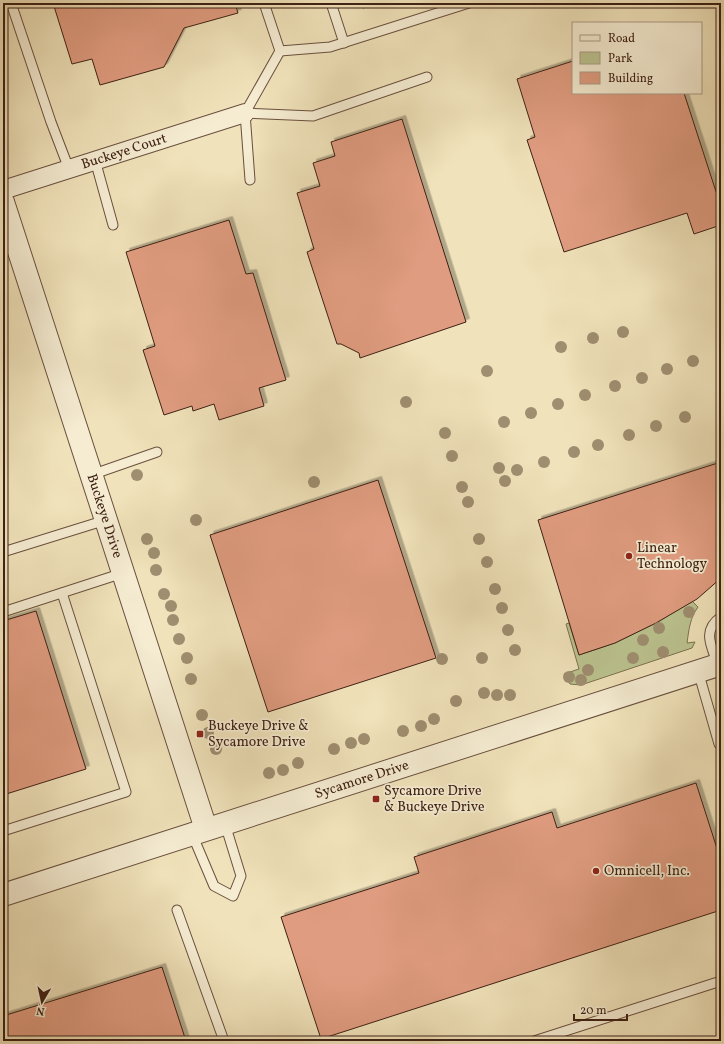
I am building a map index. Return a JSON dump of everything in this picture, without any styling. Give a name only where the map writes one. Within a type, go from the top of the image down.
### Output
[{"type":"street","name":"Buckeye Court","points":[[3,190],[245,112]]},
{"type":"street","name":"Buckeye Drive","points":[[3,202],[8,234],[91,475],[208,829]]},
{"type":"street","name":"Sycamore Drive","points":[[3,895],[712,667]]},
{"type":"lane","points":[[11,3],[51,122],[69,169]]},
{"type":"lane","points":[[250,180],[245,112],[280,51],[264,3]]},
{"type":"lane","points":[[331,3],[344,43]]},
{"type":"lane","points":[[280,51],[330,47],[469,3]]},
{"type":"lane","points":[[245,112],[313,116],[427,77]]},
{"type":"lane","points":[[95,160],[113,225]]},
{"type":"lane","points":[[91,475],[157,452]]},
{"type":"lane","points":[[3,552],[106,520]]},
{"type":"lane","points":[[3,612],[123,572]]},
{"type":"lane","points":[[3,832],[126,792],[62,593]]},
{"type":"lane","points":[[720,744],[709,632],[712,625],[721,617]]},
{"type":"lane","points":[[208,829],[241,876],[233,896],[214,886],[208,829]]},
{"type":"lane","points":[[178,910],[224,1041]]},
{"type":"lane","points":[[534,1041],[721,981]]},
{"type":"green space","points":[[692,601],[698,607],[689,628],[687,643],[695,642],[692,648],[581,685],[570,684],[564,674],[579,669],[566,624],[569,623],[579,655],[615,643],[656,623]]},
{"type":"building","points":[[53,3],[235,3],[238,13],[184,28],[164,67],[100,85],[92,59],[72,64]]},
{"type":"building","points":[[362,3],[378,3],[363,8]]},
{"type":"building","points":[[572,61],[572,94],[684,94],[721,207],[721,225],[694,234],[687,213],[564,252],[527,140],[535,137],[517,79]]},
{"type":"building","points":[[402,119],[466,322],[360,358],[359,353],[341,344],[337,344],[307,252],[314,249],[297,193],[320,186],[313,163],[335,156],[331,142]]},
{"type":"building","points":[[229,220],[246,274],[253,273],[286,380],[259,388],[264,406],[219,420],[214,404],[193,411],[192,406],[164,415],[143,350],[155,346],[126,252]]},
{"type":"building","points":[[721,462],[721,578],[697,599],[656,623],[615,643],[579,655],[538,520]]},
{"type":"building","points":[[378,480],[436,658],[268,712],[210,535]]},
{"type":"building","points":[[36,611],[86,769],[3,795],[3,621]]},
{"type":"building","points":[[696,783],[721,861],[721,910],[321,1039],[281,917],[419,873],[414,857],[552,812],[557,828]]},
{"type":"building","points":[[162,967],[186,1041],[3,1041],[3,1016]]},
{"type":"place","name":"Linear Technology","points":[[629,556]]},
{"type":"place","name":"Buckeye Drive & Sycamore Drive","points":[[200,734]]},
{"type":"place","name":"Sycamore Drive & Buckeye Drive","points":[[376,799]]},
{"type":"place","name":"Omnicell, Inc.","points":[[596,871]]}]
